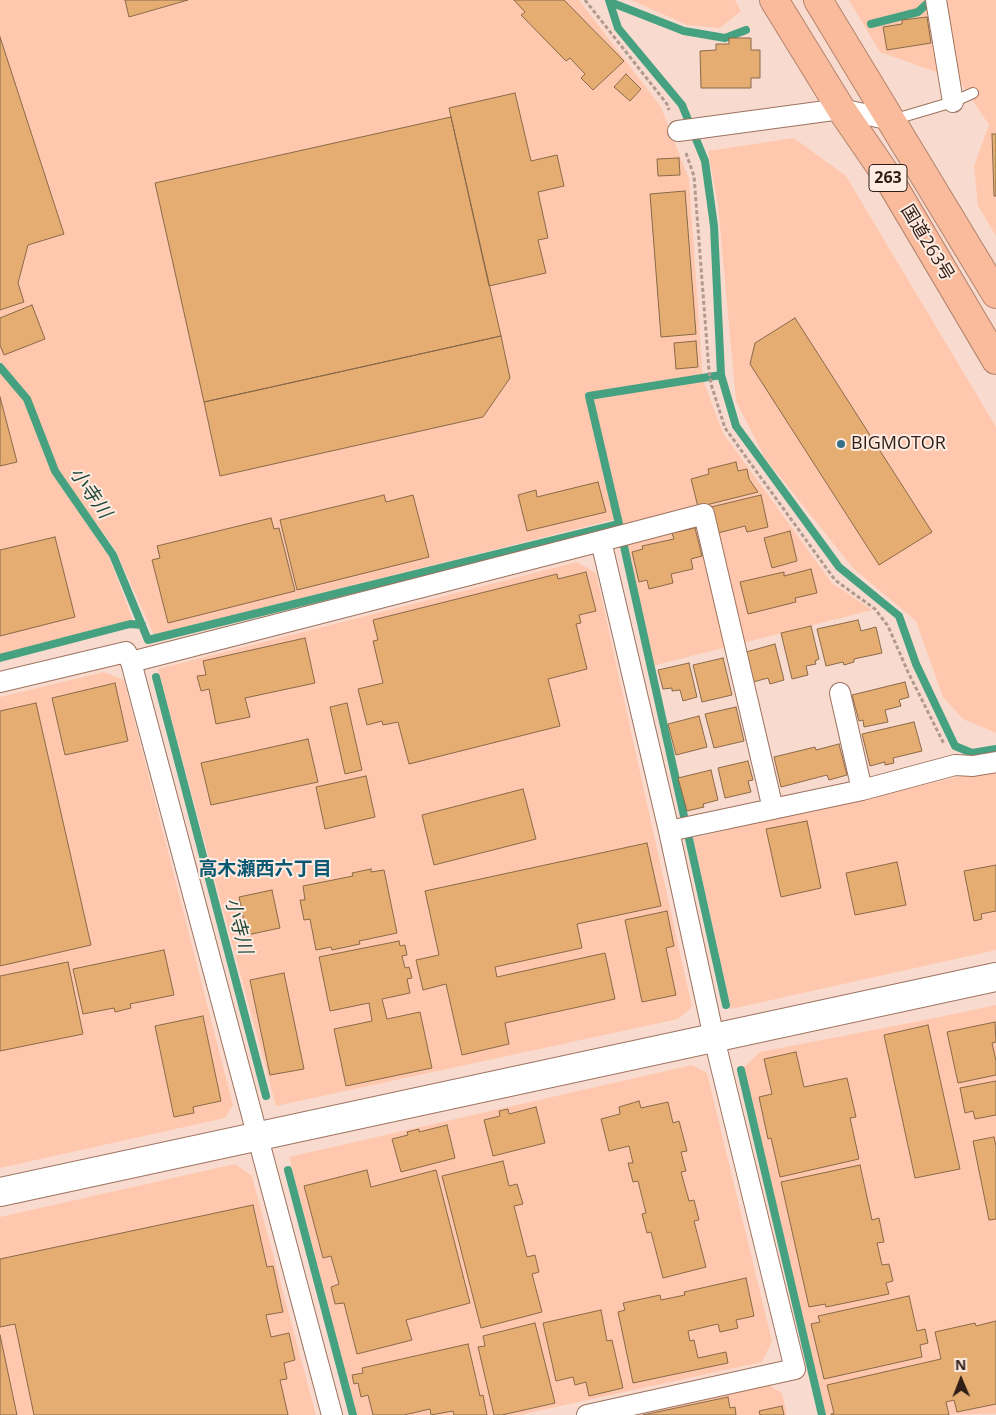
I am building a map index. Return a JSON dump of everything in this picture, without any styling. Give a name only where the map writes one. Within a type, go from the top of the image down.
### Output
[{"type":"highway","name":"国道263号","points":[[774,0],[841,109],[889,179],[996,360]]},
{"type":"highway","name":"国道263号","points":[[818,0],[996,294]]},
{"type":"street","points":[[937,4],[953,102]]},
{"type":"street","points":[[678,131],[841,109],[890,120]]},
{"type":"street","points":[[130,662],[704,514],[773,809]]},
{"type":"street","points":[[587,1415],[795,1369],[714,1038],[680,828],[614,537]]},
{"type":"street","points":[[0,682],[126,652],[332,1415]]},
{"type":"street","points":[[840,693],[862,790]]},
{"type":"street","points":[[680,828],[862,790],[955,765],[973,766],[996,762]]},
{"type":"street","points":[[0,1192],[996,977]]},
{"type":"lane","points":[[890,120],[953,102],[973,93]]},
{"type":"path","points":[[585,0],[667,104],[694,176],[709,371],[711,384],[726,428],[835,580],[875,609],[888,626],[908,672],[955,765]]},
{"type":"shaded area","points":[[0,0],[579,0],[661,107],[689,179],[703,380],[723,433],[832,583],[872,610],[648,667],[616,519],[154,635],[115,549],[57,469],[30,397],[0,361]]},
{"type":"shaded area","points":[[631,0],[735,0],[741,11],[720,28],[687,25]]},
{"type":"shaded area","points":[[849,0],[996,0],[996,236],[978,206],[974,166],[989,125],[959,80],[880,52]]},
{"type":"shaded area","points":[[794,138],[846,176],[996,427],[996,733],[963,719],[943,697],[916,621],[853,568],[765,458],[736,401],[718,205],[708,151]]},
{"type":"shaded area","points":[[0,372],[24,401],[52,473],[109,557],[133,621],[0,655]]},
{"type":"shaded area","points":[[577,562],[596,573],[692,1007],[678,1019],[276,1106],[158,669]]},
{"type":"shaded area","points":[[104,672],[124,680],[233,1105],[225,1118],[0,1168],[0,697]]},
{"type":"shaded area","points":[[996,768],[996,950],[731,1009],[693,838]]},
{"type":"shaded area","points":[[996,1005],[996,1414],[826,1415],[744,1067],[760,1052]]},
{"type":"shaded area","points":[[692,1065],[707,1073],[772,1341],[762,1362],[519,1415],[357,1415],[289,1157]]},
{"type":"shaded area","points":[[235,1164],[252,1176],[316,1415],[0,1415],[0,1217]]},
{"type":"shaded area","points":[[767,1384],[782,1393],[787,1415],[627,1415]]},
{"type":"building","points":[[125,0],[188,0],[129,17]]},
{"type":"building","points":[[514,0],[564,0],[624,61],[593,90],[581,78],[585,74],[570,58],[566,61],[521,15],[525,12]]},
{"type":"building","points":[[927,17],[931,43],[887,50],[883,27],[902,24],[902,20]]},
{"type":"building","points":[[0,37],[64,234],[28,245],[18,283],[24,302],[0,310]]},
{"type":"building","points":[[729,38],[751,38],[751,50],[760,50],[760,78],[751,78],[751,88],[701,88],[700,51],[716,50],[716,44],[729,44]]},
{"type":"building","points":[[626,74],[641,89],[630,101],[614,87]]},
{"type":"building","points":[[515,93],[531,161],[557,155],[564,186],[538,192],[548,238],[538,240],[546,273],[489,286],[449,108]]},
{"type":"building","points":[[451,117],[501,336],[204,402],[155,183]]},
{"type":"building","points":[[992,134],[996,134],[996,196],[994,196]]},
{"type":"building","points":[[679,158],[680,175],[658,176],[657,159]]},
{"type":"building","points":[[685,191],[696,334],[661,337],[650,194]]},
{"type":"building","points":[[32,305],[45,339],[4,355],[0,345],[0,318]]},
{"type":"building","points":[[795,318],[932,532],[879,565],[750,364],[755,343]]},
{"type":"building","points":[[501,336],[510,378],[483,417],[220,476],[204,402]]},
{"type":"building","points":[[696,341],[698,367],[676,369],[674,343]]},
{"type":"building","points":[[0,397],[17,462],[0,466]]},
{"type":"building","points":[[736,462],[738,471],[747,469],[749,479],[758,492],[698,507],[691,479],[709,474],[708,469]]},
{"type":"building","points":[[598,482],[606,512],[527,531],[518,495],[536,490],[537,497]]},
{"type":"building","points":[[384,495],[386,502],[413,495],[429,557],[297,590],[280,520]]},
{"type":"building","points":[[761,495],[768,527],[747,532],[745,526],[718,533],[711,507]]},
{"type":"building","points":[[271,518],[274,529],[279,528],[295,591],[168,623],[152,560],[160,558],[157,546]]},
{"type":"building","points":[[695,528],[702,556],[691,559],[693,569],[671,574],[673,583],[649,589],[647,580],[639,582],[632,552],[643,549],[642,546],[674,539],[672,533]]},
{"type":"building","points":[[790,531],[797,561],[772,568],[764,538]]},
{"type":"building","points":[[55,537],[75,617],[0,636],[0,550]]},
{"type":"building","points":[[811,569],[817,593],[795,598],[796,602],[748,614],[740,582],[784,572],[784,576]]},
{"type":"building","points":[[586,572],[596,611],[579,615],[581,623],[576,624],[587,669],[548,679],[560,726],[409,764],[398,722],[383,725],[382,721],[367,725],[358,689],[383,683],[373,641],[378,640],[373,620],[557,574],[558,579]]},
{"type":"building","points":[[858,620],[861,631],[876,627],[882,653],[854,659],[854,662],[844,665],[843,662],[826,666],[817,629]]},
{"type":"building","points":[[811,626],[819,659],[815,661],[816,664],[806,666],[808,675],[792,679],[781,633]]},
{"type":"building","points":[[305,638],[315,683],[245,698],[250,717],[216,724],[209,689],[201,691],[197,676],[206,675],[203,661]]},
{"type":"building","points":[[775,644],[784,680],[770,684],[768,678],[753,682],[746,652]]},
{"type":"building","points":[[723,658],[732,695],[702,702],[693,665]]},
{"type":"building","points":[[689,663],[697,697],[683,701],[680,690],[672,691],[672,688],[663,689],[658,670]]},
{"type":"building","points":[[905,682],[909,697],[899,700],[901,706],[885,710],[888,722],[864,727],[863,720],[859,721],[852,695]]},
{"type":"building","points":[[115,683],[128,741],[65,755],[52,698]]},
{"type":"building","points":[[36,703],[91,945],[0,966],[0,711]]},
{"type":"building","points":[[347,703],[362,770],[345,774],[330,707]]},
{"type":"building","points":[[736,707],[744,741],[714,748],[705,714]]},
{"type":"building","points":[[699,716],[707,747],[676,755],[668,724]]},
{"type":"building","points":[[914,722],[922,751],[893,758],[894,763],[885,765],[885,762],[870,766],[862,734]]},
{"type":"building","points":[[308,739],[318,782],[211,805],[201,763]]},
{"type":"building","points":[[839,744],[847,775],[829,780],[827,775],[781,787],[774,757],[815,747],[816,750]]},
{"type":"building","points":[[748,761],[753,780],[748,781],[751,792],[725,798],[718,768]]},
{"type":"building","points":[[711,770],[718,800],[703,804],[704,807],[687,811],[678,778]]},
{"type":"building","points":[[366,776],[375,817],[325,829],[316,787]]},
{"type":"building","points":[[523,789],[536,839],[434,865],[422,815]]},
{"type":"building","points":[[807,821],[821,888],[781,897],[766,829]]},
{"type":"building","points":[[647,843],[661,906],[577,924],[582,948],[495,967],[497,977],[605,953],[615,999],[505,1023],[509,1044],[462,1055],[446,984],[423,990],[416,960],[439,955],[425,891]]},
{"type":"building","points":[[897,862],[906,905],[855,915],[846,873]]},
{"type":"building","points":[[996,865],[996,911],[981,914],[982,919],[974,921],[964,871]]},
{"type":"building","points":[[371,869],[371,872],[384,870],[397,933],[359,941],[360,944],[332,950],[331,947],[316,950],[310,919],[304,920],[300,900],[305,900],[303,886],[353,876],[352,873]]},
{"type":"building","points":[[272,890],[280,928],[247,935],[239,897]]},
{"type":"building","points":[[667,911],[674,946],[666,948],[676,995],[642,1002],[625,920]]},
{"type":"building","points":[[399,941],[400,946],[405,945],[407,955],[402,956],[405,968],[409,967],[412,978],[407,979],[410,993],[382,999],[387,1019],[420,1012],[432,1068],[346,1086],[334,1029],[372,1021],[369,1003],[330,1011],[319,957]]},
{"type":"building","points":[[164,950],[174,995],[130,1004],[131,1008],[115,1012],[114,1008],[83,1014],[73,969]]},
{"type":"building","points":[[68,962],[83,1034],[0,1051],[0,976]]},
{"type":"building","points":[[284,973],[304,1069],[270,1075],[250,980]]},
{"type":"building","points":[[203,1016],[221,1101],[193,1107],[194,1113],[174,1117],[155,1026]]},
{"type":"building","points":[[995,1022],[996,1042],[992,1043],[996,1061],[996,1075],[958,1083],[947,1032]]},
{"type":"building","points":[[928,1025],[960,1169],[915,1178],[884,1035]]},
{"type":"building","points":[[796,1052],[804,1087],[847,1078],[856,1117],[850,1118],[859,1159],[780,1177],[771,1138],[768,1139],[759,1097],[772,1094],[764,1059]]},
{"type":"building","points":[[996,1081],[996,1115],[975,1119],[973,1111],[965,1113],[960,1088]]},
{"type":"building","points":[[639,1101],[641,1108],[668,1102],[673,1123],[679,1121],[687,1151],[681,1152],[686,1171],[681,1172],[689,1201],[694,1200],[699,1220],[694,1221],[706,1267],[663,1278],[651,1232],[647,1233],[642,1214],[646,1213],[638,1181],[633,1182],[628,1163],[633,1163],[629,1146],[609,1151],[601,1119],[620,1114],[619,1107]]},
{"type":"building","points":[[536,1107],[545,1143],[493,1156],[484,1120],[500,1116],[499,1111],[508,1109],[509,1114]]},
{"type":"building","points":[[447,1125],[455,1158],[401,1172],[392,1139],[408,1135],[407,1132],[419,1129],[419,1132]]},
{"type":"building","points":[[994,1137],[996,1146],[996,1219],[989,1220],[973,1141]]},
{"type":"building","points":[[503,1161],[509,1186],[517,1184],[523,1204],[514,1206],[527,1257],[535,1255],[539,1272],[532,1274],[542,1312],[481,1328],[442,1176]]},
{"type":"building","points":[[860,1165],[872,1220],[879,1218],[884,1242],[877,1243],[882,1265],[889,1264],[893,1281],[886,1283],[889,1294],[826,1307],[825,1304],[809,1307],[781,1182]]},
{"type":"building","points":[[367,1170],[371,1187],[436,1170],[470,1303],[406,1320],[412,1340],[357,1354],[344,1303],[335,1304],[331,1287],[339,1284],[331,1256],[323,1258],[304,1186]]},
{"type":"building","points":[[253,1205],[267,1267],[273,1266],[283,1312],[266,1315],[271,1337],[289,1333],[295,1360],[284,1363],[287,1379],[280,1380],[288,1415],[34,1415],[15,1324],[0,1327],[0,1259]]},
{"type":"building","points":[[746,1278],[754,1316],[736,1320],[738,1328],[720,1332],[718,1324],[688,1331],[690,1341],[694,1340],[698,1358],[726,1352],[728,1363],[633,1383],[618,1312],[625,1310],[623,1303],[660,1295],[661,1300],[685,1295],[684,1292]]},
{"type":"building","points":[[909,1296],[917,1331],[925,1329],[928,1343],[920,1345],[922,1357],[824,1379],[811,1324],[820,1322],[818,1316]]},
{"type":"building","points":[[601,1310],[607,1341],[612,1340],[623,1388],[589,1396],[586,1382],[575,1385],[573,1377],[556,1381],[543,1323]]},
{"type":"building","points":[[996,1321],[996,1404],[957,1412],[954,1400],[946,1402],[949,1415],[831,1415],[834,1413],[827,1385],[941,1359],[935,1332],[975,1323],[976,1326]]},
{"type":"building","points":[[535,1323],[555,1403],[502,1415],[494,1415],[478,1347],[485,1346],[483,1336]]},
{"type":"building","points":[[0,1335],[17,1415],[0,1415]]},
{"type":"building","points":[[468,1344],[480,1396],[483,1395],[487,1415],[454,1415],[453,1411],[431,1415],[430,1409],[404,1415],[373,1415],[368,1395],[361,1397],[358,1383],[354,1384],[352,1375],[363,1373],[362,1368]]},
{"type":"building","points":[[728,1397],[730,1408],[735,1407],[736,1415],[643,1415]]},
{"type":"building","points":[[782,1406],[784,1415],[760,1415],[759,1411]]},
{"type":"waterway","points":[[609,0],[618,28],[682,105],[705,161],[714,226],[721,375],[736,426],[839,567],[899,616],[916,664],[955,746],[972,753],[996,749]]},
{"type":"waterway","points":[[871,24],[918,12],[931,0]]},
{"type":"waterway","points":[[610,2],[684,31],[725,38],[746,30]]},
{"type":"waterway","points":[[0,367],[27,399],[55,471],[113,555],[148,640],[619,524]]},
{"type":"waterway","points":[[721,375],[589,396],[726,1005]]},
{"type":"waterway","points":[[0,658],[130,624],[142,625]]},
{"type":"waterway","name":"小寺川","points":[[156,677],[266,1096]]},
{"type":"waterway","points":[[741,1070],[822,1415]]},
{"type":"waterway","points":[[288,1170],[353,1415]]},
{"type":"place","name":"BIGMOTOR","points":[[841,444]]},
{"type":"district","name":"高木瀬西六丁目","points":[[265,870]]}]
